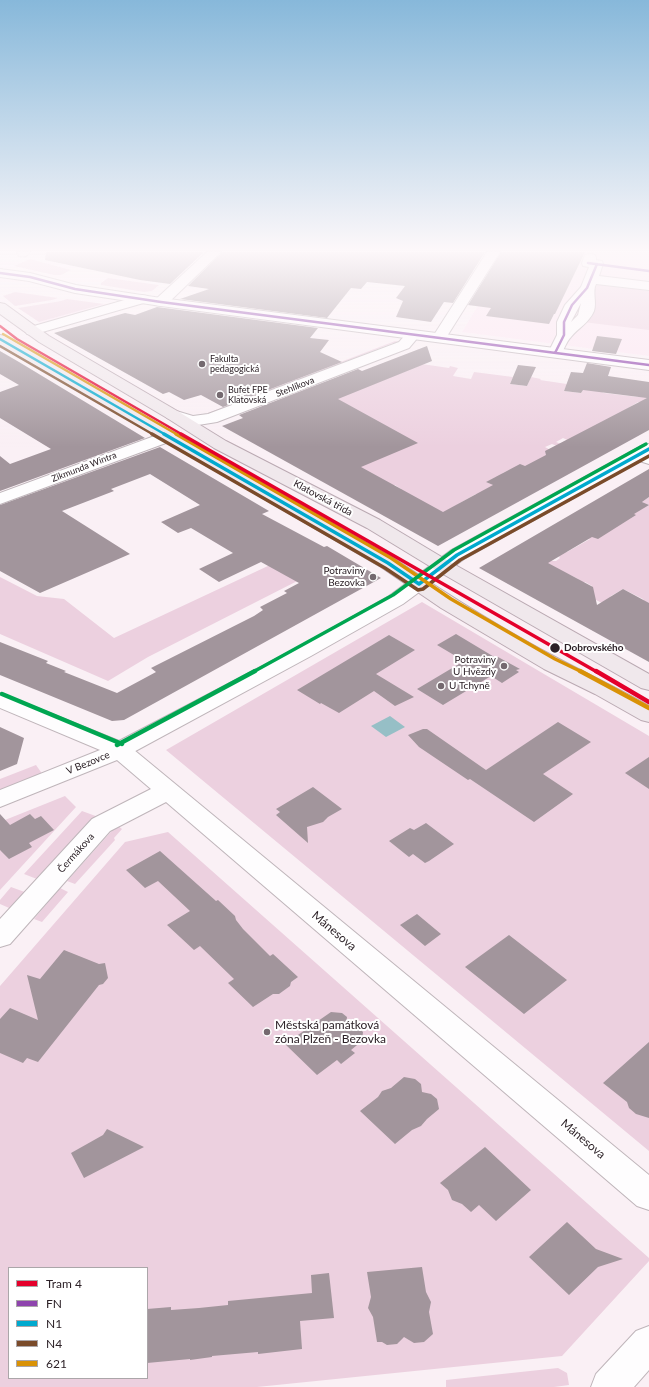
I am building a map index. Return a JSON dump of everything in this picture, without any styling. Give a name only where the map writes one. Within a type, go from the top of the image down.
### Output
[{"type":"main road","name":"Klatovská třída","points":[[13,317],[32,331],[173,415],[190,427],[416,549],[443,566],[649,683]]},
{"type":"main road","points":[[0,339],[388,563],[448,604],[539,657],[603,689],[649,715]]},
{"type":"street","points":[[32,331],[82,317]]},
{"type":"street","points":[[273,317],[649,365]]},
{"type":"street","points":[[439,338],[453,317]]},
{"type":"street","points":[[555,353],[564,335],[584,317]]},
{"type":"street","name":"Stehlíkova","points":[[173,415],[186,420],[211,419],[404,345],[413,335]]},
{"type":"street","name":"Zikmunda Wintra","points":[[0,499],[168,436]]},
{"type":"street","points":[[443,566],[457,555],[646,455]]},
{"type":"street","name":"V Bezovce","points":[[0,799],[120,750],[304,652],[403,596],[443,566]]},
{"type":"street","name":"Mánesova","points":[[0,700],[120,750],[649,1195]]},
{"type":"street","name":"Čermákova","points":[[0,937],[101,825],[168,791]]},
{"type":"street","points":[[609,1387],[649,1344]]},
{"type":"shaded area","points":[[31,317],[58,317],[39,322]]},
{"type":"shaded area","points":[[58,317],[74,317],[43,326],[39,322]]},
{"type":"shaded area","points":[[471,317],[649,317],[649,356],[462,332]]},
{"type":"shaded area","points":[[585,317],[649,317],[649,330],[583,322]]},
{"type":"shaded area","points":[[395,341],[400,342],[397,344],[393,343],[210,414],[208,413]]},
{"type":"shaded area","points":[[422,364],[458,368],[453,376],[471,379],[474,372],[513,377],[510,384],[527,386],[531,377],[541,379],[540,380],[567,384],[564,391],[581,393],[585,384],[604,393],[638,397],[640,393],[649,394],[649,403],[638,402],[576,444],[563,438],[556,442],[561,444],[557,446],[552,444],[545,447],[558,454],[539,464],[506,471],[498,478],[496,477],[487,482],[501,489],[482,497],[476,494],[444,514],[393,492],[401,489],[395,485],[387,489],[264,425]]},
{"type":"shaded area","points":[[649,497],[649,610],[643,599],[623,589],[611,596],[606,605],[596,600],[593,602],[592,586],[585,582],[580,584],[578,579],[533,560],[556,561],[560,558],[559,557],[563,550],[567,552],[590,539],[584,536],[627,511],[648,505],[642,502]]},
{"type":"shaded area","points":[[285,558],[313,573],[148,657],[108,681],[0,634],[0,577],[37,596],[64,599],[114,638]]},
{"type":"shaded area","points":[[422,602],[649,736],[649,1151],[166,750]]},
{"type":"shaded area","points":[[36,765],[43,775],[0,792],[0,779]]},
{"type":"shaded area","points":[[65,796],[76,807],[0,890],[0,822]]},
{"type":"shaded area","points":[[82,811],[101,818],[42,881],[24,874]]},
{"type":"shaded area","points":[[117,825],[122,829],[114,838],[115,840],[75,884],[67,881]]},
{"type":"shaded area","points":[[168,832],[649,1258],[649,1261],[562,1356],[257,1387],[0,1387],[0,986],[125,842]]},
{"type":"shaded area","points":[[11,887],[30,894],[16,911],[0,904],[0,900]]},
{"type":"shaded area","points":[[60,888],[68,892],[42,922],[34,919]]},
{"type":"shaded area","points":[[558,1368],[567,1373],[569,1385],[554,1387],[446,1387],[446,1380]]},
{"type":"water","points":[[390,716],[405,727],[386,737],[371,726]]},
{"type":"building","points":[[112,317],[232,317],[318,328],[310,338],[329,340],[320,352],[342,362],[223,407],[201,395],[184,400],[169,392],[163,394],[54,333]]},
{"type":"building","points":[[396,317],[434,317],[431,322]]},
{"type":"building","points":[[492,317],[553,317],[549,324]]},
{"type":"building","points":[[597,336],[622,339],[616,354],[592,351]]},
{"type":"building","points":[[427,346],[432,361],[338,399],[418,443],[361,467],[443,512],[493,485],[486,482],[520,464],[525,466],[546,455],[545,451],[647,398],[583,390],[581,393],[564,391],[571,372],[583,373],[587,363],[611,367],[608,376],[649,382],[649,430],[438,546],[222,426],[243,418],[239,415],[358,369],[362,371]]},
{"type":"building","points":[[0,351],[145,438],[0,491],[0,456],[10,464],[51,449],[0,418],[0,392],[19,385],[0,374]]},
{"type":"building","points":[[518,365],[536,367],[527,386],[510,384]]},
{"type":"building","points":[[160,447],[269,511],[262,514],[324,547],[327,546],[381,578],[124,720],[112,721],[0,675],[0,642],[48,661],[46,663],[66,671],[64,672],[117,693],[156,672],[151,668],[254,616],[263,610],[260,607],[287,593],[284,591],[299,583],[261,562],[219,582],[199,569],[233,553],[191,528],[178,533],[161,522],[200,505],[150,474],[111,489],[114,491],[62,511],[130,554],[40,593],[0,571],[0,505]]},
{"type":"building","points":[[649,469],[649,497],[642,502],[649,505],[598,539],[592,537],[548,563],[593,587],[597,605],[623,589],[649,603],[649,662],[479,568]]},
{"type":"building","points":[[456,634],[496,658],[498,657],[520,669],[516,670],[519,672],[502,683],[491,676],[443,705],[417,689],[464,661],[437,645]]},
{"type":"building","points":[[389,635],[415,650],[376,674],[414,697],[395,706],[374,691],[339,713],[321,703],[320,704],[297,690]]},
{"type":"building","points":[[558,722],[591,742],[543,774],[573,794],[534,822],[419,747],[408,735],[423,729],[427,729],[486,770]]},
{"type":"building","points":[[0,727],[24,738],[17,764],[0,771]]},
{"type":"building","points":[[649,757],[649,789],[625,773]]},
{"type":"building","points":[[313,787],[342,809],[328,817],[323,822],[307,827],[308,843],[276,815],[280,812],[276,809]]},
{"type":"building","points":[[0,814],[10,825],[30,814],[35,819],[41,816],[54,830],[29,843],[32,847],[9,859],[0,850]]},
{"type":"building","points":[[426,823],[454,844],[425,863],[413,854],[409,857],[389,841],[410,828],[414,830]]},
{"type":"building","points":[[160,851],[235,916],[236,920],[243,929],[270,956],[273,954],[298,977],[291,982],[290,986],[279,994],[273,994],[253,1007],[228,983],[234,979],[200,946],[194,950],[167,925],[190,911],[158,881],[145,888],[126,870]]},
{"type":"building","points":[[417,914],[441,934],[425,946],[400,925]]},
{"type":"building","points":[[509,935],[567,980],[524,1014],[465,967]]},
{"type":"building","points":[[64,950],[99,964],[105,963],[108,978],[103,984],[99,985],[38,1062],[27,1058],[23,1063],[0,1053],[0,1019],[10,1008],[38,1020],[27,975],[40,979]]},
{"type":"building","points":[[331,1012],[342,1013],[347,1017],[346,1026],[358,1027],[363,1032],[362,1041],[351,1050],[355,1053],[341,1064],[337,1060],[317,1075],[285,1044]]},
{"type":"building","points":[[649,1042],[649,1118],[636,1114],[629,1108],[627,1102],[603,1083]]},
{"type":"building","points":[[404,1077],[415,1079],[421,1084],[422,1092],[431,1094],[437,1099],[439,1109],[421,1126],[412,1130],[395,1144],[360,1111],[378,1097],[382,1091],[391,1088]]},
{"type":"building","points":[[107,1129],[144,1147],[84,1178],[71,1153],[103,1135]]},
{"type":"building","points":[[485,1147],[531,1190],[496,1221],[479,1205],[471,1212],[462,1204],[452,1200],[448,1190],[440,1183]]},
{"type":"building","points":[[567,1222],[596,1249],[623,1259],[598,1267],[569,1295],[529,1257]]},
{"type":"building","points":[[422,1267],[426,1292],[431,1302],[429,1312],[433,1334],[424,1342],[414,1343],[404,1337],[397,1344],[387,1345],[382,1342],[377,1342],[373,1317],[368,1308],[371,1297],[367,1272]]},
{"type":"building","points":[[329,1273],[334,1318],[300,1321],[302,1349],[148,1363],[148,1309],[171,1307],[171,1310],[199,1308],[228,1305],[228,1301],[312,1293],[311,1275]]},
{"type":"tram line","name":"4","points":[[0,326],[17,339],[59,364],[649,702]]},
{"type":"transit line","name":"FN","points":[[275,317],[649,365]]},
{"type":"transit line","name":"FN","points":[[555,353],[564,335],[564,322],[566,317]]},
{"type":"transit line","name":"621","points":[[3,334],[391,558],[451,599],[555,659],[606,684],[649,708]]},
{"type":"transit line","name":"N1","points":[[0,339],[388,563],[419,584],[457,555],[649,449]]},
{"type":"transit line","name":"N4","points":[[0,346],[385,568],[418,590],[423,589],[460,560],[649,456]]},
{"type":"transit line","points":[[117,745],[301,647],[393,595],[454,550],[646,444]]},
{"type":"transit line","points":[[2,694],[122,744]]},
{"type":"place","name":"Fakulta pedagogická","points":[[202,364]]},
{"type":"place","name":"Bufet FPE Klatovská","points":[[220,395]]},
{"type":"place","name":"Potraviny Bezovka","points":[[373,577]]},
{"type":"place","name":"Dobrovského","points":[[555,648]]},
{"type":"place","name":"Potraviny U Hvězdy","points":[[504,666]]},
{"type":"place","name":"U Tchyně","points":[[441,686]]},
{"type":"place","name":"Městská památková zóna Plzeň - Bezovka","points":[[267,1032]]}]
